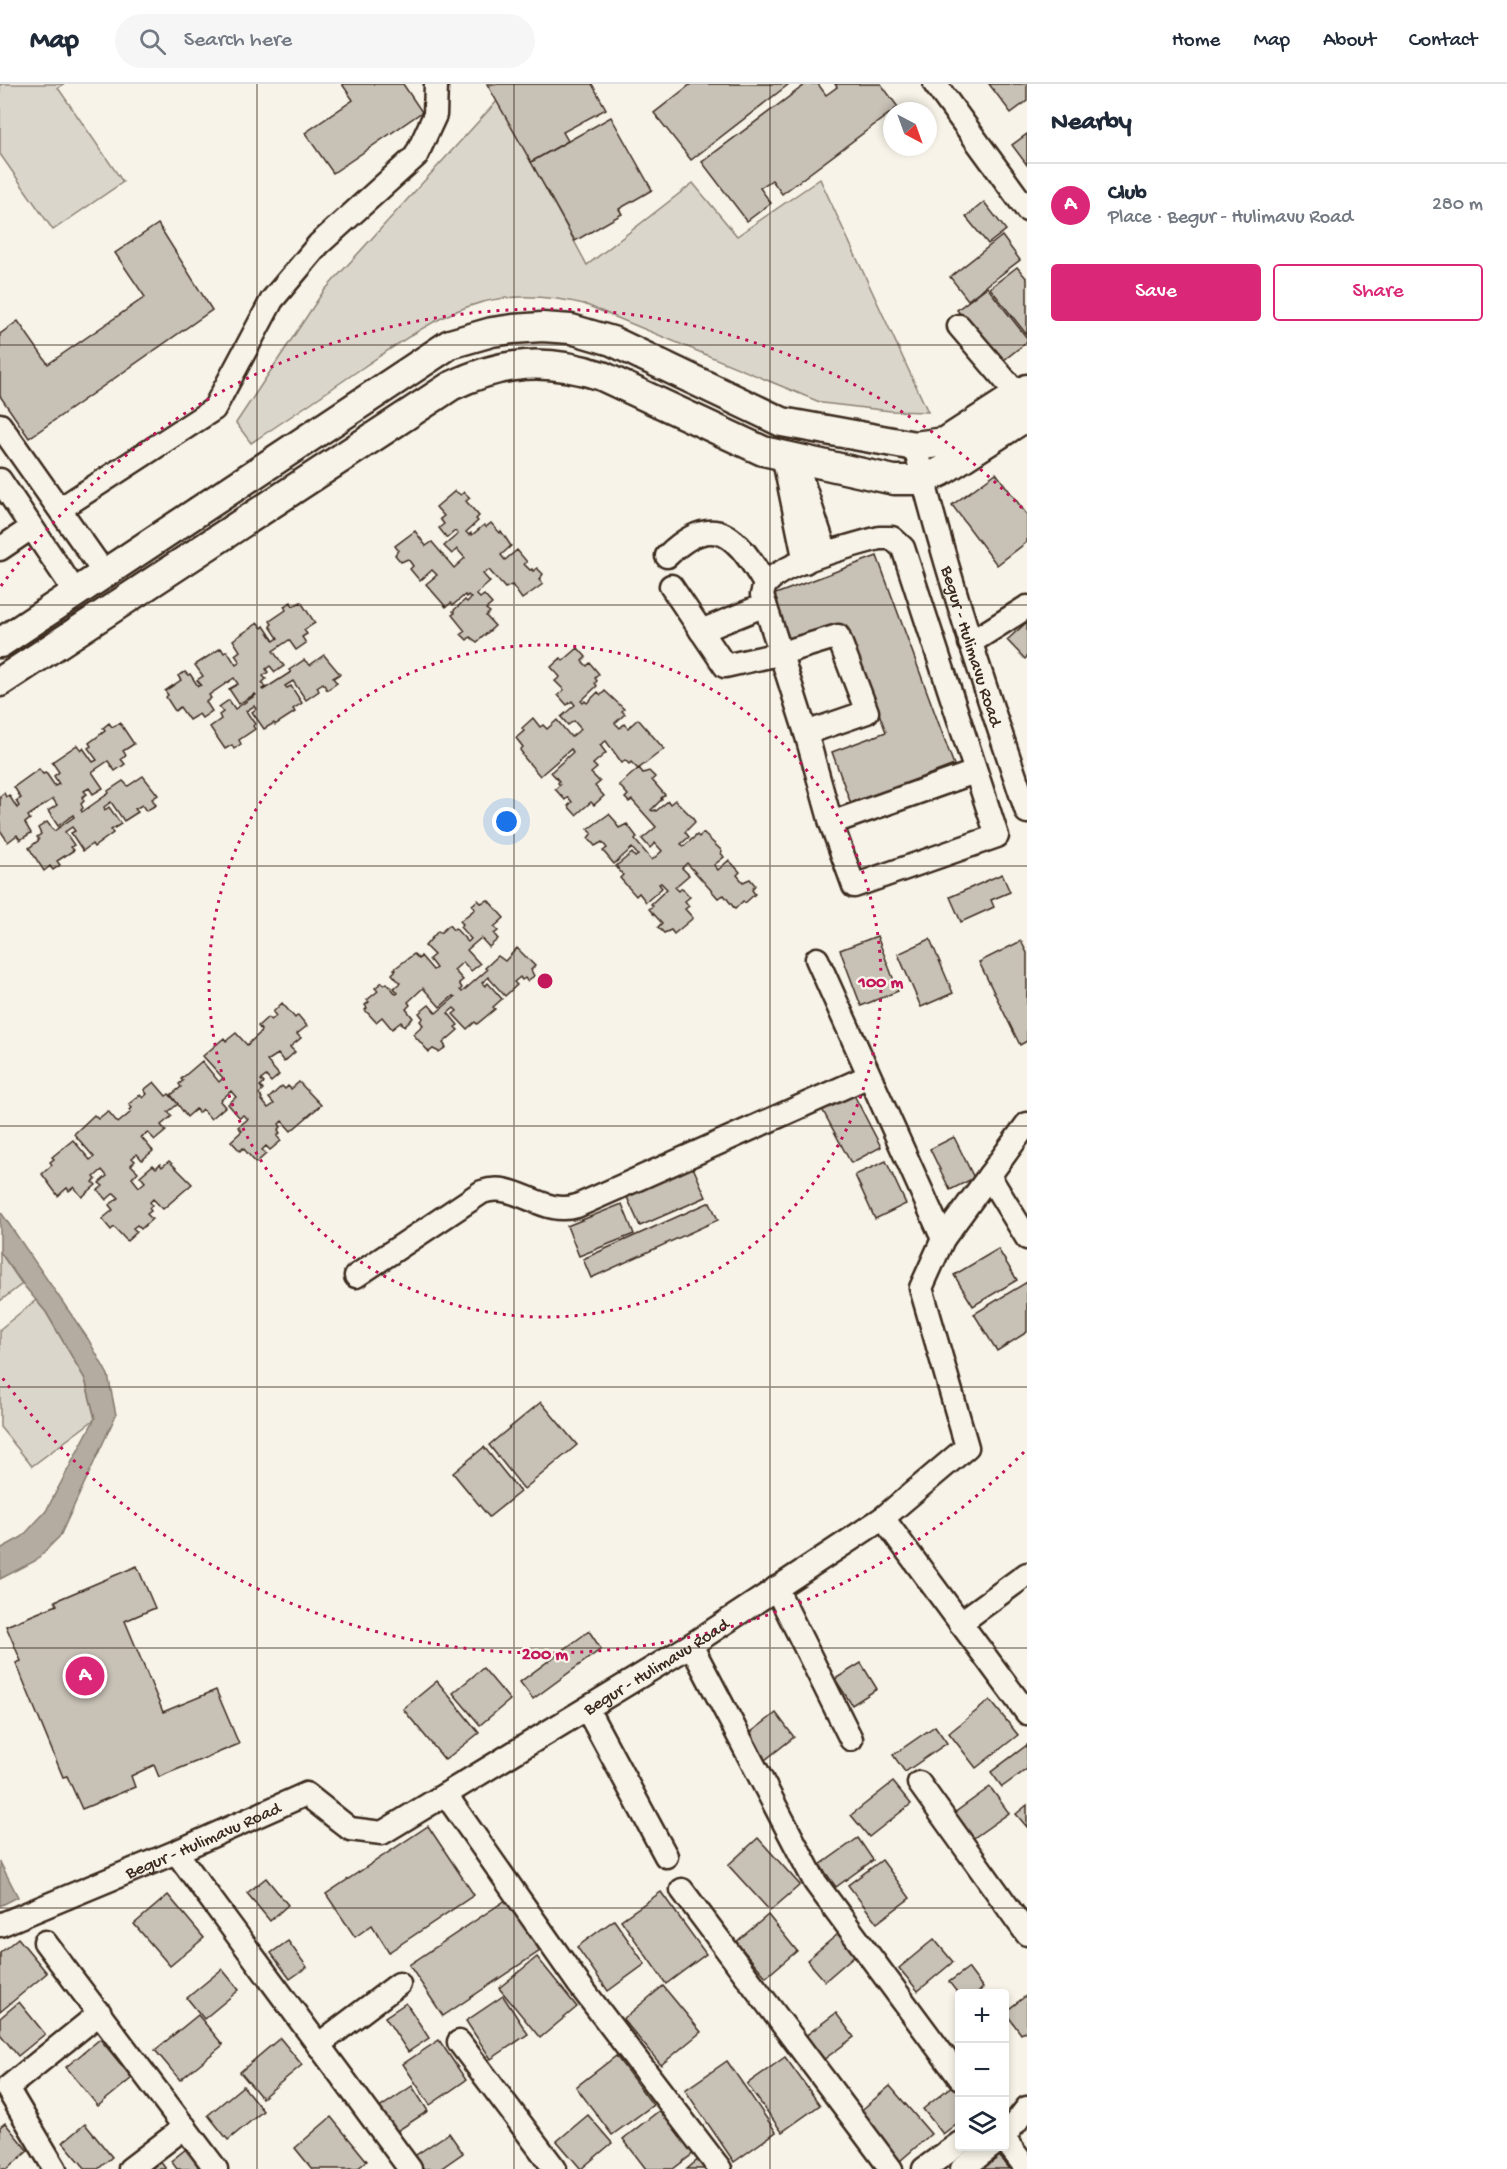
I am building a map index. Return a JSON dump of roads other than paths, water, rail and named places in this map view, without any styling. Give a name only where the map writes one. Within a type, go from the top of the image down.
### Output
[{"type":"main road","points":[[0,643],[450,344],[492,332],[542,327],[571,329],[612,341],[782,422],[915,446],[945,442],[1024,400]]},
{"type":"main road","points":[[602,376],[612,341]]},
{"type":"main road","points":[[0,682],[451,386],[485,371],[522,364],[563,365],[602,376],[763,451],[894,480],[923,480],[942,471],[1024,400]]},
{"type":"street","points":[[60,509],[214,409],[272,300],[319,244],[416,156],[435,115],[436,84]]},
{"type":"street","points":[[935,84],[1027,210]]},
{"type":"street","points":[[959,326],[1024,400]]},
{"type":"street","points":[[0,425],[105,574]]},
{"type":"street","name":"Begur - Hulimavu Road","points":[[915,446],[970,643],[1027,812]]},
{"type":"street","points":[[789,457],[826,553]]},
{"type":"street","points":[[789,457],[805,562]]},
{"type":"street","points":[[0,480],[76,593]]},
{"type":"street","points":[[0,549],[31,528]]},
{"type":"street","points":[[667,556],[683,540],[702,532],[716,532],[733,540],[749,556],[765,594],[779,654],[806,733],[831,823],[854,886],[997,836],[903,548],[892,538],[879,538],[826,553],[775,575],[765,594],[701,631]]},
{"type":"street","points":[[671,586],[725,666],[779,654],[838,636],[867,712],[806,733]]},
{"type":"street","points":[[970,643],[1027,607]]},
{"type":"street","points":[[831,823],[975,772]]},
{"type":"street","points":[[817,959],[943,1239]]},
{"type":"street","points":[[356,1276],[482,1192],[500,1189],[555,1209],[577,1206],[869,1076]]},
{"type":"street","name":"Begur - Hulimavu Road","points":[[0,1925],[176,1852],[306,1794],[350,1829],[382,1833],[691,1645],[883,1518],[967,1447],[921,1288],[943,1239],[1027,1124]]},
{"type":"street","points":[[989,1176],[1027,1238]]},
{"type":"street","points":[[883,1518],[1027,1713]]},
{"type":"street","points":[[960,1623],[1027,1574]]},
{"type":"street","points":[[776,1588],[850,1739]]},
{"type":"street","points":[[691,1645],[814,1882],[955,2071]]},
{"type":"street","points":[[587,1710],[666,1856]]},
{"type":"street","points":[[919,1783],[1027,1934]]},
{"type":"street","points":[[446,1795],[578,1983],[720,2169]]},
{"type":"street","points":[[176,1852],[410,2169]]},
{"type":"street","points":[[682,1890],[891,2169]]},
{"type":"street","points":[[45,1942],[216,2169]]},
{"type":"street","points":[[318,2045],[399,1984]]},
{"type":"street","points":[[55,2169],[7,2088],[99,2013]]},
{"type":"street","points":[[459,2042],[555,2169]]},
{"type":"street","points":[[1009,2114],[1027,2108]]},
{"type":"street","points":[[1009,2133],[1027,2108]]},
{"type":"street","points":[[130,2169],[185,2127]]},
{"type":"street","points":[[1009,2144],[1026,2169]]},
{"type":"street","points":[[924,2169],[955,2147]]},
{"type":"street","points":[[962,2169],[985,2151]]},
{"type":"place","name":"Club","points":[[85,1676]]}]
